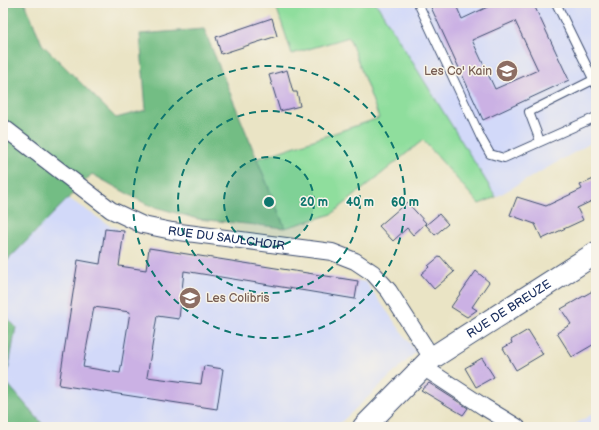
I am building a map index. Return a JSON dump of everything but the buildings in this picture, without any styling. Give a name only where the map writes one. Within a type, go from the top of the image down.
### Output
[{"type":"street","name":"RUE DU SAULCHOIR","points":[[3,127],[111,210],[143,226],[332,252],[355,261],[373,273],[389,291],[428,362]]},
{"type":"street","name":"RUE DE BREUZE","points":[[364,427],[428,362],[596,254]]},
{"type":"street","points":[[428,362],[472,400],[517,427]]},
{"type":"lane","points":[[418,3],[481,138],[490,154],[504,158],[596,117]]},
{"type":"lane","points":[[540,141],[529,112],[595,82],[556,3]]},
{"type":"shaded area","name":"Les Co' Kain","points":[[376,3],[596,3],[596,140],[496,197]]},
{"type":"shaded area","name":"Les Colibris","points":[[68,198],[109,225],[124,231],[119,266],[146,270],[149,248],[366,282],[416,352],[336,427],[45,427],[6,382],[16,327],[3,314],[3,265]]},
{"type":"shaded area","points":[[596,412],[596,427],[570,427]]},
{"type":"green space","points":[[3,3],[25,3],[42,44],[116,118],[146,110],[140,34],[204,29],[285,228],[198,219],[148,205],[92,174],[3,265]]},
{"type":"green space","points":[[275,3],[376,3],[496,197],[479,204],[423,140],[332,214],[285,228],[257,159],[379,118],[349,37],[292,54]]},
{"type":"green space","points":[[3,314],[16,327],[6,382],[45,427],[3,427]]},
{"type":"place","name":"Les Co' Kain","points":[[507,71]]},
{"type":"place","name":"Les Colibris","points":[[190,298]]}]
